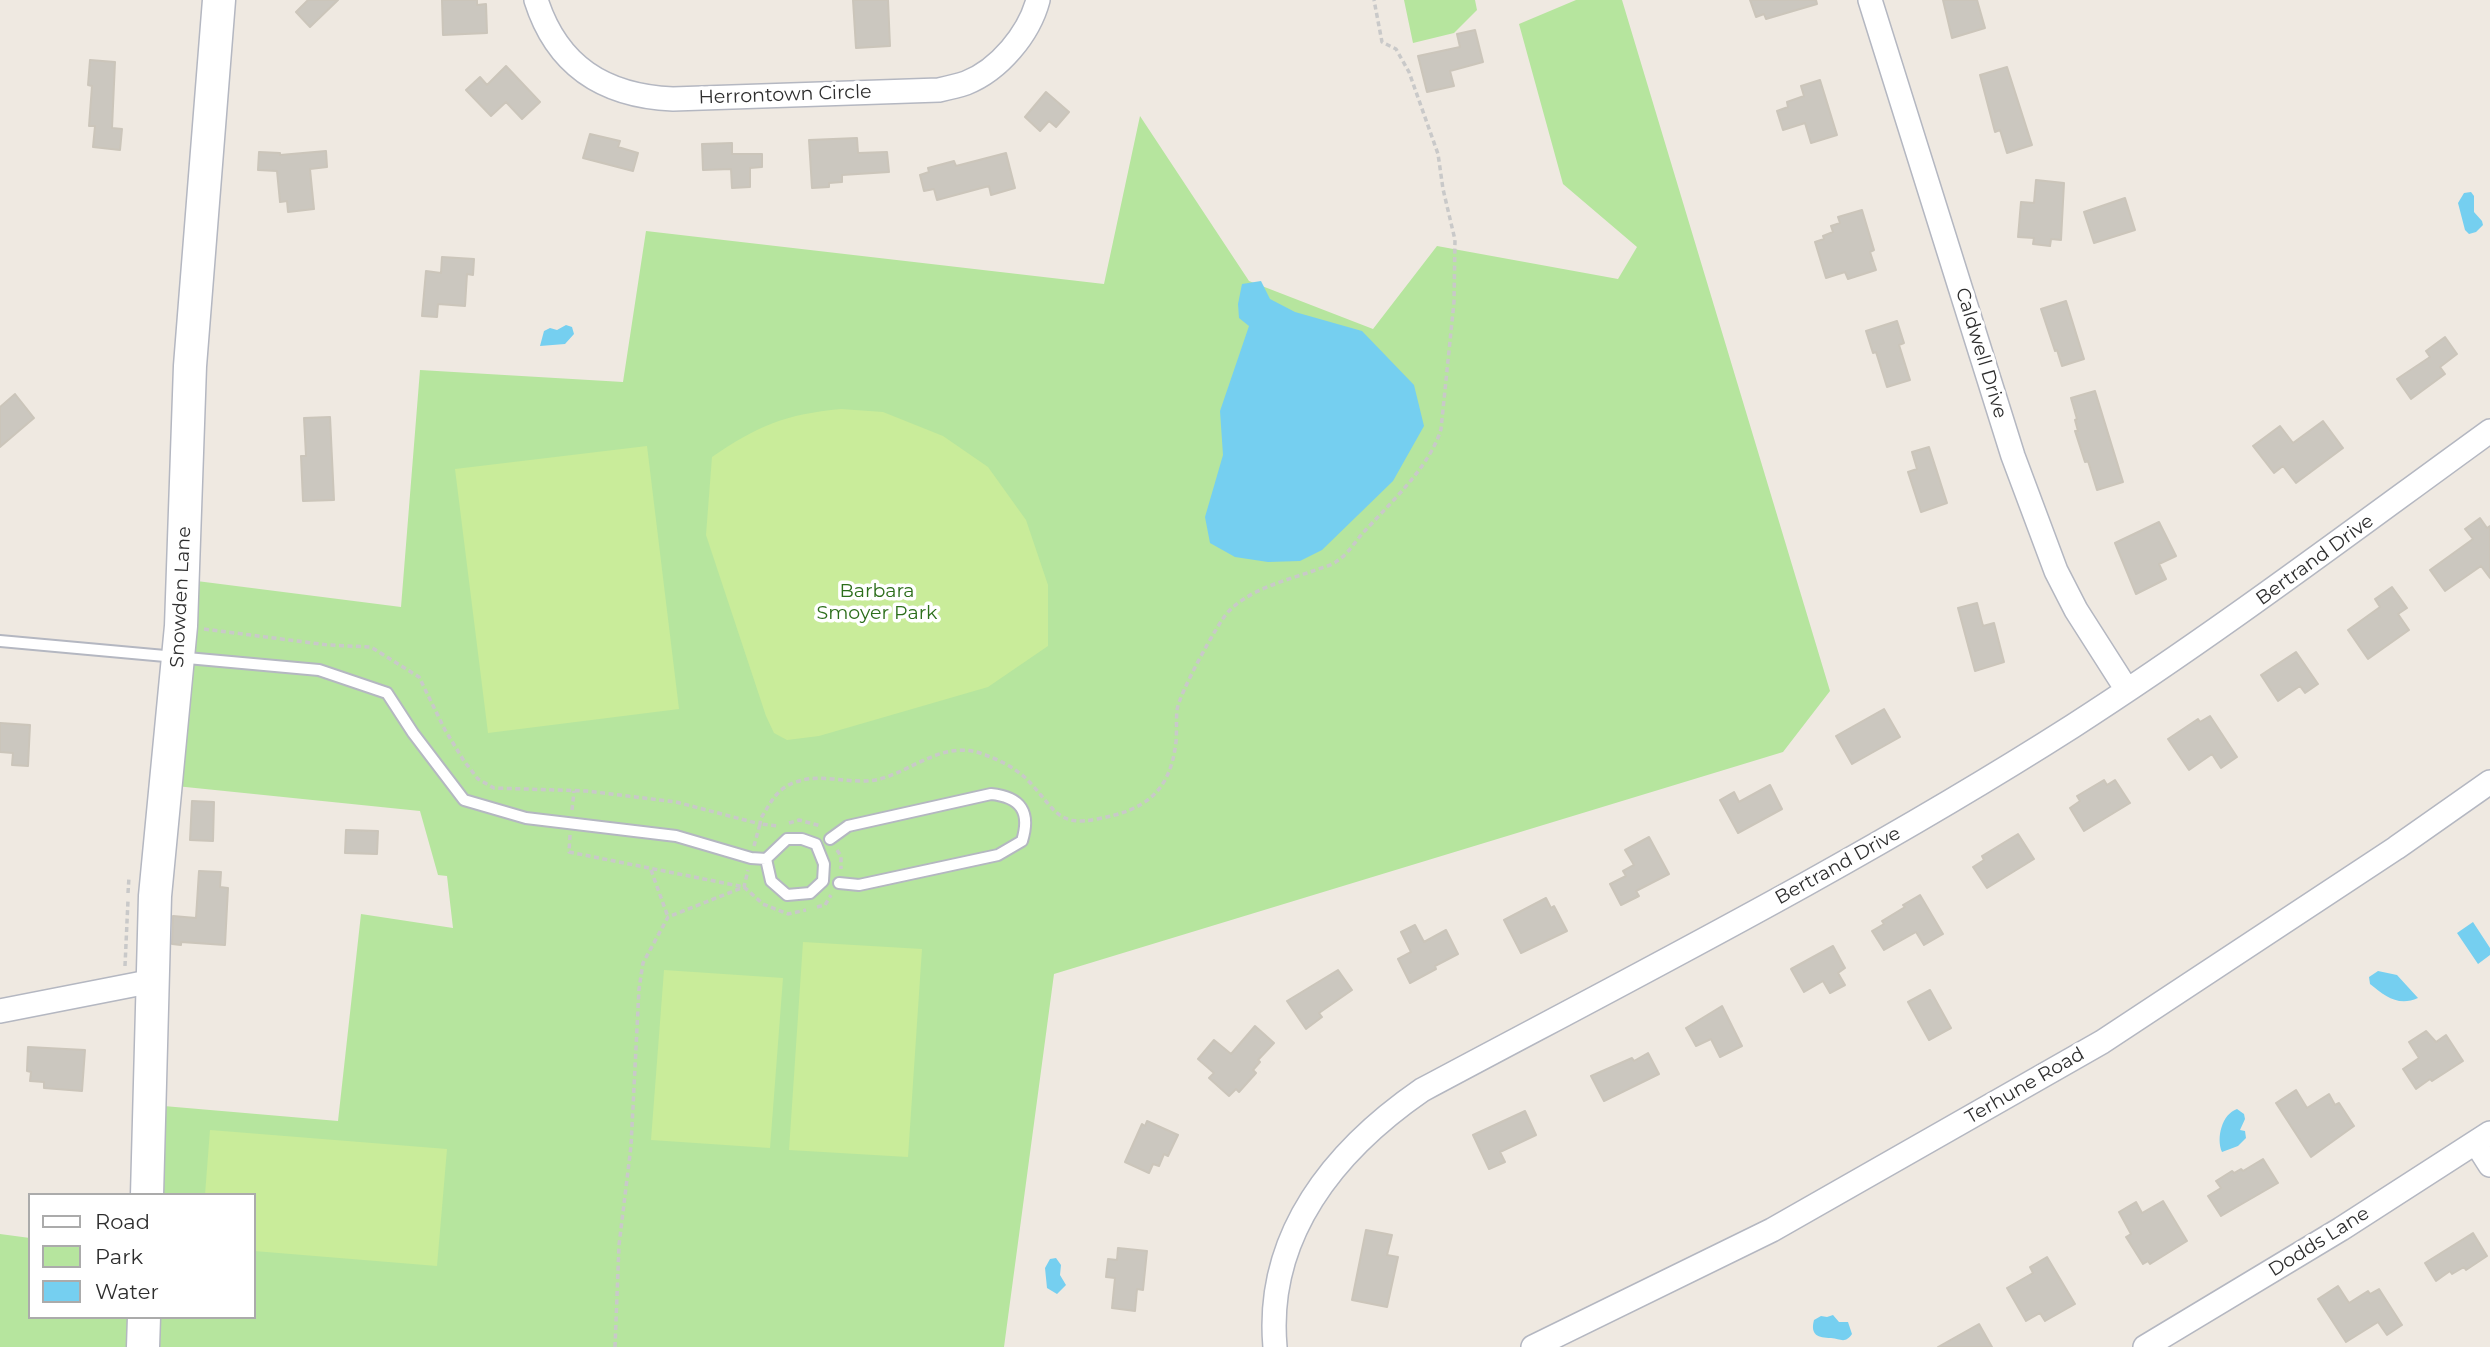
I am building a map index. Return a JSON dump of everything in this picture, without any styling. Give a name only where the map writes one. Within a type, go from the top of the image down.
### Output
[{"type":"street","name":"Snowden Lane","points":[[147,1193],[155,897],[180,642],[190,366],[219,0]]},
{"type":"street","name":"Herrontown Circle","points":[[536,0],[543,23],[556,44],[572,62],[596,80],[628,94],[673,99],[939,90],[967,83],[989,71],[1009,51],[1026,28],[1038,0]]},
{"type":"street","name":"Caldwell Drive","points":[[1870,0],[2018,468],[2056,570],[2076,610],[2127,690]]},
{"type":"street","name":"Bertrand Drive","points":[[1275,1347],[1275,1297],[1280,1269],[1290,1240],[1311,1201],[1335,1166],[1392,1110],[1422,1090],[1783,897],[1929,815],[2127,690],[2486,441]]},
{"type":"street","name":"Terhune Road","points":[[1533,1347],[1772,1230],[2102,1042],[2396,848],[2490,782]]},
{"type":"street","points":[[0,1012],[153,981]]},
{"type":"street","points":[[2483,1138],[2490,1165]]},
{"type":"street","name":"Dodds Lane","points":[[2145,1347],[2318,1243],[2483,1138]]},
{"type":"street","points":[[143,1347],[144,1319]]},
{"type":"lane","points":[[0,641],[180,642],[319,670],[387,693],[413,733],[464,800],[526,818],[676,836],[751,858],[766,859],[787,839],[802,839],[816,844],[824,864],[823,881],[810,893],[787,895],[771,881],[766,859]]},
{"type":"lane","points":[[830,839],[848,826],[991,794],[1007,795],[1021,806],[1027,825],[1022,841],[998,855],[859,885],[838,883]]},
{"type":"path","points":[[615,1347],[619,1245],[631,1146],[639,989],[643,963],[668,917],[744,887],[761,818],[778,790],[798,781],[828,778],[864,782],[883,778],[949,751],[976,752],[1008,764],[1033,785],[1048,807],[1067,820],[1096,820],[1135,808],[1159,791],[1171,770],[1177,740],[1177,707],[1226,614],[1242,598],[1338,561],[1409,482],[1438,442],[1454,302],[1455,240],[1438,154],[1409,72],[1396,49],[1382,42],[1374,0]]},
{"type":"path","points":[[180,642],[370,647],[419,677],[445,730],[464,761],[478,779],[494,788],[587,791],[676,802],[760,824]]},
{"type":"path","points":[[651,869],[668,917]]},
{"type":"green space","points":[[1404,0],[1475,0],[1477,10],[1454,33],[1413,43]]},
{"type":"green space","name":"Barbara Smoyer Park","points":[[1576,0],[1622,0],[1830,691],[1783,752],[1054,974],[1004,1347],[0,1347],[0,1234],[28,1238],[28,1319],[256,1319],[256,1193],[148,1193],[152,1105],[338,1121],[361,914],[453,928],[447,876],[438,875],[420,811],[166,785],[181,579],[401,607],[420,370],[623,382],[646,231],[1104,284],[1140,116],[1249,281],[1373,329],[1437,246],[1618,279],[1637,247],[1563,184],[1519,24]]},
{"type":"green space","points":[[841,409],[883,412],[943,436],[988,467],[1026,520],[1048,585],[1048,646],[988,687],[819,736],[787,740],[774,733],[766,716],[706,535],[712,457],[743,437],[773,423],[804,414]]},
{"type":"green space","points":[[647,446],[679,709],[488,733],[455,469]]},
{"type":"green space","points":[[803,942],[922,949],[908,1157],[789,1150]]},
{"type":"green space","points":[[664,970],[783,978],[770,1148],[651,1140]]},
{"type":"green space","points":[[210,1130],[447,1149],[437,1266],[256,1251],[256,1193],[205,1193]]},
{"type":"water","points":[[2471,192],[2474,196],[2474,212],[2483,225],[2476,232],[2469,234],[2465,230],[2458,203],[2464,193]]},
{"type":"water","points":[[1261,281],[1270,299],[1295,312],[1362,331],[1414,385],[1424,426],[1393,481],[1322,550],[1300,561],[1268,562],[1235,557],[1210,543],[1205,517],[1223,455],[1220,411],[1249,326],[1239,318],[1238,304],[1242,284]]},
{"type":"water","points":[[566,325],[572,327],[574,334],[565,344],[540,346],[544,331],[550,328],[557,330]]},
{"type":"water","points":[[2473,922],[2490,948],[2490,955],[2478,964],[2457,933]]},
{"type":"water","points":[[2378,971],[2397,975],[2418,998],[2398,1001],[2381,993],[2370,984],[2369,977]]},
{"type":"water","points":[[2237,1109],[2244,1114],[2245,1119],[2240,1130],[2245,1131],[2246,1138],[2238,1146],[2222,1152],[2220,1140],[2224,1121]]},
{"type":"water","points":[[1056,1258],[1061,1265],[1060,1275],[1066,1285],[1057,1294],[1047,1288],[1045,1268],[1050,1259]]},
{"type":"water","points":[[1833,1315],[1839,1322],[1848,1322],[1852,1334],[1847,1339],[1822,1337],[1814,1332],[1814,1320]]},
{"type":"building","points":[[308,0],[338,0],[310,27],[296,12]]},
{"type":"building","points":[[442,0],[477,0],[477,5],[486,4],[487,33],[443,35]]},
{"type":"building","points":[[853,0],[888,0],[890,46],[856,48]]},
{"type":"building","points":[[1750,0],[1816,0],[1817,4],[1766,19],[1764,14],[1756,17]]},
{"type":"building","points":[[1943,0],[1977,0],[1985,28],[1952,38]]},
{"type":"building","points":[[1475,30],[1483,62],[1450,71],[1454,86],[1427,92],[1418,56],[1460,47],[1457,34]]},
{"type":"building","points":[[90,60],[115,62],[112,128],[122,129],[120,150],[93,147],[95,126],[89,126],[92,86],[88,85]]},
{"type":"building","points":[[506,66],[540,102],[522,119],[506,102],[491,116],[466,90],[480,77],[487,85]]},
{"type":"building","points":[[2007,67],[2032,145],[2007,153],[2000,130],[1995,132],[1980,75]]},
{"type":"building","points":[[1820,80],[1837,135],[1811,143],[1805,123],[1783,130],[1777,111],[1788,107],[1787,102],[1804,96],[1801,86]]},
{"type":"building","points":[[1046,92],[1069,112],[1056,127],[1049,121],[1040,131],[1025,117]]},
{"type":"building","points":[[590,134],[620,141],[618,147],[638,153],[633,171],[583,158]]},
{"type":"building","points":[[857,138],[858,153],[887,152],[889,172],[842,175],[842,182],[829,183],[829,187],[812,188],[809,140]]},
{"type":"building","points":[[732,143],[732,154],[762,154],[762,167],[750,168],[750,187],[732,188],[731,169],[703,170],[702,144]]},
{"type":"building","points":[[326,151],[327,167],[310,169],[314,209],[288,212],[287,201],[280,202],[277,171],[258,170],[259,152],[280,155]]},
{"type":"building","points":[[1006,153],[1015,188],[991,195],[989,186],[937,200],[934,189],[924,191],[920,175],[929,172],[928,168],[954,161],[956,166]]},
{"type":"building","points":[[2036,180],[2064,183],[2061,240],[2051,239],[2050,246],[2033,244],[2034,238],[2018,237],[2021,202],[2034,203]]},
{"type":"building","points":[[2125,198],[2135,230],[2094,243],[2084,212]]},
{"type":"building","points":[[1862,210],[1874,250],[1870,252],[1876,270],[1848,279],[1845,272],[1826,278],[1815,242],[1833,232],[1831,226],[1840,223],[1838,217]]},
{"type":"building","points":[[442,257],[474,259],[473,275],[467,274],[465,306],[438,304],[437,317],[422,316],[426,271],[441,273]]},
{"type":"building","points":[[2066,301],[2084,359],[2062,366],[2041,309]]},
{"type":"building","points":[[1897,321],[1904,343],[1899,345],[1910,380],[1887,387],[1866,331]]},
{"type":"building","points":[[2445,337],[2457,354],[2440,367],[2445,374],[2411,399],[2397,379],[2430,357],[2426,351]]},
{"type":"building","points":[[2095,391],[2123,482],[2097,490],[2075,431],[2078,431],[2077,419],[2071,398]]},
{"type":"building","points":[[15,394],[34,418],[0,447],[0,407]]},
{"type":"building","points":[[330,417],[334,500],[303,501],[301,456],[306,456],[304,418]]},
{"type":"building","points":[[2323,421],[2343,448],[2296,483],[2283,466],[2274,473],[2253,446],[2280,426],[2293,443]]},
{"type":"building","points":[[1929,447],[1947,503],[1921,512],[1908,472],[1917,469],[1912,452]]},
{"type":"building","points":[[2480,518],[2487,528],[2490,526],[2490,578],[2481,566],[2445,591],[2430,570],[2473,539],[2465,529]]},
{"type":"building","points":[[2159,522],[2176,556],[2159,564],[2166,579],[2136,594],[2115,543]]},
{"type":"building","points":[[2392,587],[2407,608],[2398,614],[2409,630],[2368,659],[2348,630],[2380,607],[2375,599]]},
{"type":"building","points":[[1977,603],[1983,626],[1994,623],[2004,662],[1975,671],[1958,608]]},
{"type":"building","points":[[2296,652],[2318,684],[2305,693],[2300,686],[2278,701],[2261,675]]},
{"type":"building","points":[[1884,709],[1900,737],[1852,764],[1836,736]]},
{"type":"building","points":[[2210,716],[2237,757],[2221,768],[2212,754],[2189,770],[2168,739],[2198,719],[2200,722]]},
{"type":"building","points":[[0,723],[30,725],[28,766],[12,765],[13,753],[0,752]]},
{"type":"building","points":[[2104,780],[2107,785],[2115,780],[2130,803],[2084,831],[2070,808],[2080,801],[2077,796]]},
{"type":"building","points":[[1770,785],[1782,809],[1738,833],[1720,800],[1734,792],[1739,802]]},
{"type":"building","points":[[192,801],[214,802],[213,841],[190,840]]},
{"type":"building","points":[[346,830],[378,831],[377,854],[345,853]]},
{"type":"building","points":[[2018,834],[2034,859],[1987,888],[1973,867],[1984,860],[1982,856]]},
{"type":"building","points":[[1649,837],[1669,874],[1636,891],[1639,896],[1621,905],[1610,884],[1626,876],[1623,871],[1634,865],[1625,850]]},
{"type":"building","points":[[199,871],[221,872],[220,887],[228,888],[225,945],[181,942],[181,945],[172,944],[173,916],[196,918]]},
{"type":"building","points":[[1920,895],[1943,934],[1924,945],[1916,932],[1884,950],[1872,931],[1884,924],[1882,921],[1905,907],[1903,905]]},
{"type":"building","points":[[1546,898],[1551,908],[1554,906],[1567,931],[1521,953],[1504,920]]},
{"type":"building","points":[[1415,925],[1424,942],[1446,930],[1458,954],[1410,983],[1398,959],[1411,952],[1401,932]]},
{"type":"building","points":[[1833,946],[1845,968],[1838,973],[1845,985],[1830,993],[1823,981],[1804,992],[1791,969]]},
{"type":"building","points":[[1338,970],[1352,990],[1319,1013],[1322,1017],[1306,1029],[1287,1001]]},
{"type":"building","points":[[1930,990],[1951,1028],[1929,1040],[1908,1002]]},
{"type":"building","points":[[1722,1006],[1742,1046],[1720,1057],[1711,1039],[1696,1046],[1686,1028]]},
{"type":"building","points":[[1255,1026],[1274,1043],[1258,1060],[1260,1062],[1253,1070],[1256,1073],[1239,1092],[1236,1089],[1229,1096],[1209,1078],[1214,1073],[1198,1059],[1214,1040],[1231,1054]]},
{"type":"building","points":[[2426,1031],[2436,1042],[2446,1035],[2463,1061],[2416,1089],[2403,1069],[2419,1058],[2409,1042]]},
{"type":"building","points":[[28,1047],[85,1050],[82,1091],[44,1088],[44,1082],[30,1081],[31,1072],[27,1071]]},
{"type":"building","points":[[1648,1053],[1659,1074],[1604,1101],[1591,1076],[1632,1058],[1634,1061]]},
{"type":"building","points":[[2296,1090],[2307,1108],[2329,1094],[2335,1105],[2339,1103],[2354,1126],[2311,1157],[2276,1103]]},
{"type":"building","points":[[1525,1111],[1536,1135],[1500,1152],[1505,1162],[1489,1169],[1473,1135]]},
{"type":"building","points":[[1147,1121],[1178,1135],[1168,1156],[1164,1154],[1159,1166],[1153,1164],[1149,1173],[1125,1162],[1142,1124],[1145,1126]]},
{"type":"building","points":[[2263,1159],[2278,1183],[2221,1216],[2208,1196],[2221,1188],[2216,1181],[2232,1171],[2243,1171]]},
{"type":"building","points":[[2163,1201],[2187,1241],[2150,1264],[2148,1261],[2143,1264],[2126,1237],[2131,1234],[2119,1212],[2136,1202],[2142,1213]]},
{"type":"building","points":[[1366,1230],[1392,1235],[1387,1255],[1398,1257],[1387,1307],[1352,1300]]},
{"type":"building","points":[[2473,1233],[2487,1256],[2466,1270],[2464,1267],[2452,1274],[2450,1271],[2436,1281],[2425,1263]]},
{"type":"building","points":[[1118,1248],[1147,1251],[1143,1290],[1137,1289],[1135,1311],[1112,1308],[1115,1278],[1106,1277],[1108,1259],[1117,1260]]},
{"type":"building","points":[[2047,1257],[2075,1304],[2045,1321],[2040,1313],[2026,1321],[2007,1288],[2033,1273],[2030,1267]]},
{"type":"building","points":[[2338,1286],[2349,1303],[2368,1291],[2370,1294],[2379,1289],[2402,1325],[2387,1335],[2378,1322],[2346,1342],[2318,1299]]},
{"type":"building","points":[[1979,1324],[1992,1347],[1938,1347]]}]
